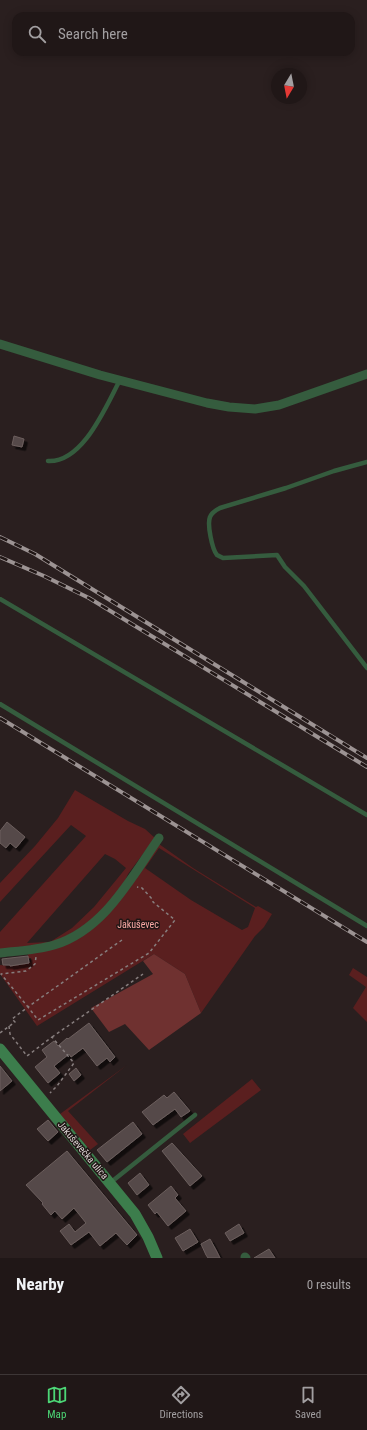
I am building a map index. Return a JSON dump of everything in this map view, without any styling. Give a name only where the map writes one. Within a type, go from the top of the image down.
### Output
[{"type":"main road","name":"Jakuševečka ulica","points":[[0,1049],[135,1214],[148,1237],[157,1258]]},
{"type":"street","points":[[0,344],[100,375],[207,403],[229,407],[255,409],[279,405],[367,374]]},
{"type":"street","points":[[0,953],[36,951],[70,939],[83,931],[101,916],[114,902],[159,838]]},
{"type":"lane","points":[[48,461],[56,462],[67,456],[78,447],[92,431],[120,380]]},
{"type":"lane","points":[[367,462],[334,471],[286,488],[220,508],[214,512],[208,523],[214,549],[217,554],[223,558],[277,555],[285,567],[304,586],[367,668]]},
{"type":"lane","points":[[0,599],[367,816]]},
{"type":"lane","points":[[0,704],[367,926]]},
{"type":"lane","points":[[110,1183],[195,1115]]},
{"type":"path","points":[[0,974],[38,1020],[149,953],[175,920],[153,902],[153,900],[142,888],[134,886]]},
{"type":"path","points":[[0,1033],[15,1022],[12,1019],[122,940]]},
{"type":"path","points":[[0,974],[26,971],[35,964],[36,951]]},
{"type":"path","points":[[9,1026],[10,1034],[27,1056],[143,974]]},
{"type":"path","points":[[46,1098],[74,1063],[52,1037]]},
{"type":"green space","points":[[75,790],[128,821],[145,829],[155,838],[128,874],[121,890],[93,920],[57,942],[0,950],[0,932],[86,836],[71,825],[0,902],[0,883],[35,846],[58,818]],"holes":[[[105,854],[115,859],[126,868],[94,907],[72,928],[50,942],[27,943]]]},
{"type":"green space","name":"Jakuševec","points":[[159,844],[193,868],[256,907],[258,906],[272,914],[201,1013],[185,974],[154,954],[37,1026],[0,974],[0,965],[10,966],[31,962],[31,958],[28,958],[28,954],[85,932]],"holes":[[[159,848],[255,908],[248,927],[242,930],[191,900],[145,868]]]},
{"type":"green space","points":[[353,968],[367,977],[367,1022],[353,1008],[366,987],[349,975]]},
{"type":"green space","points":[[127,1065],[68,1111],[98,1144],[90,1150],[60,1114]]},
{"type":"green space","points":[[252,1079],[261,1090],[190,1143],[183,1134]]},
{"type":"shaded area","points":[[154,954],[185,974],[201,1013],[149,1050],[125,1024],[109,1032],[91,1008],[153,974],[143,961]]},
{"type":"building","points":[[14,436],[24,439],[22,447],[12,445]]},
{"type":"building","points":[[7,822],[25,837],[16,848],[10,843],[6,848],[0,843],[0,831]]},
{"type":"building","points":[[28,956],[29,963],[10,966],[3,965],[2,959]]},
{"type":"building","points":[[89,1023],[115,1057],[110,1062],[107,1058],[97,1066],[83,1048],[71,1057],[69,1054],[54,1066],[60,1073],[48,1083],[35,1067],[47,1057],[42,1050],[54,1041],[58,1046]]},
{"type":"building","points":[[0,1066],[12,1081],[0,1091]]},
{"type":"building","points":[[76,1068],[81,1075],[74,1081],[69,1074]]},
{"type":"building","points":[[174,1092],[190,1111],[181,1117],[175,1109],[153,1125],[142,1112],[164,1095],[167,1098]]},
{"type":"building","points":[[48,1120],[58,1132],[48,1141],[37,1129]]},
{"type":"building","points":[[133,1122],[142,1134],[107,1162],[97,1150]]},
{"type":"building","points":[[172,1143],[202,1176],[190,1186],[162,1151]]},
{"type":"building","points":[[67,1151],[137,1235],[127,1245],[116,1233],[100,1246],[89,1232],[71,1245],[60,1231],[69,1224],[75,1232],[86,1223],[74,1208],[62,1219],[55,1211],[51,1215],[42,1204],[43,1203],[26,1185]]},
{"type":"building","points":[[140,1173],[149,1185],[137,1195],[128,1183]]},
{"type":"building","points":[[171,1186],[178,1195],[175,1198],[186,1211],[168,1226],[157,1212],[155,1214],[148,1205]]},
{"type":"building","points":[[239,1224],[244,1233],[230,1241],[225,1233]]},
{"type":"building","points":[[190,1229],[198,1242],[183,1251],[175,1238]]},
{"type":"building","points":[[210,1239],[220,1258],[208,1258],[206,1255],[201,1244]]},
{"type":"building","points":[[269,1249],[275,1258],[254,1258]]},
{"type":"railway","points":[[0,537],[35,554],[367,758]]},
{"type":"railway","points":[[0,557],[89,598],[367,767]]},
{"type":"railway","points":[[0,718],[367,942]]}]
